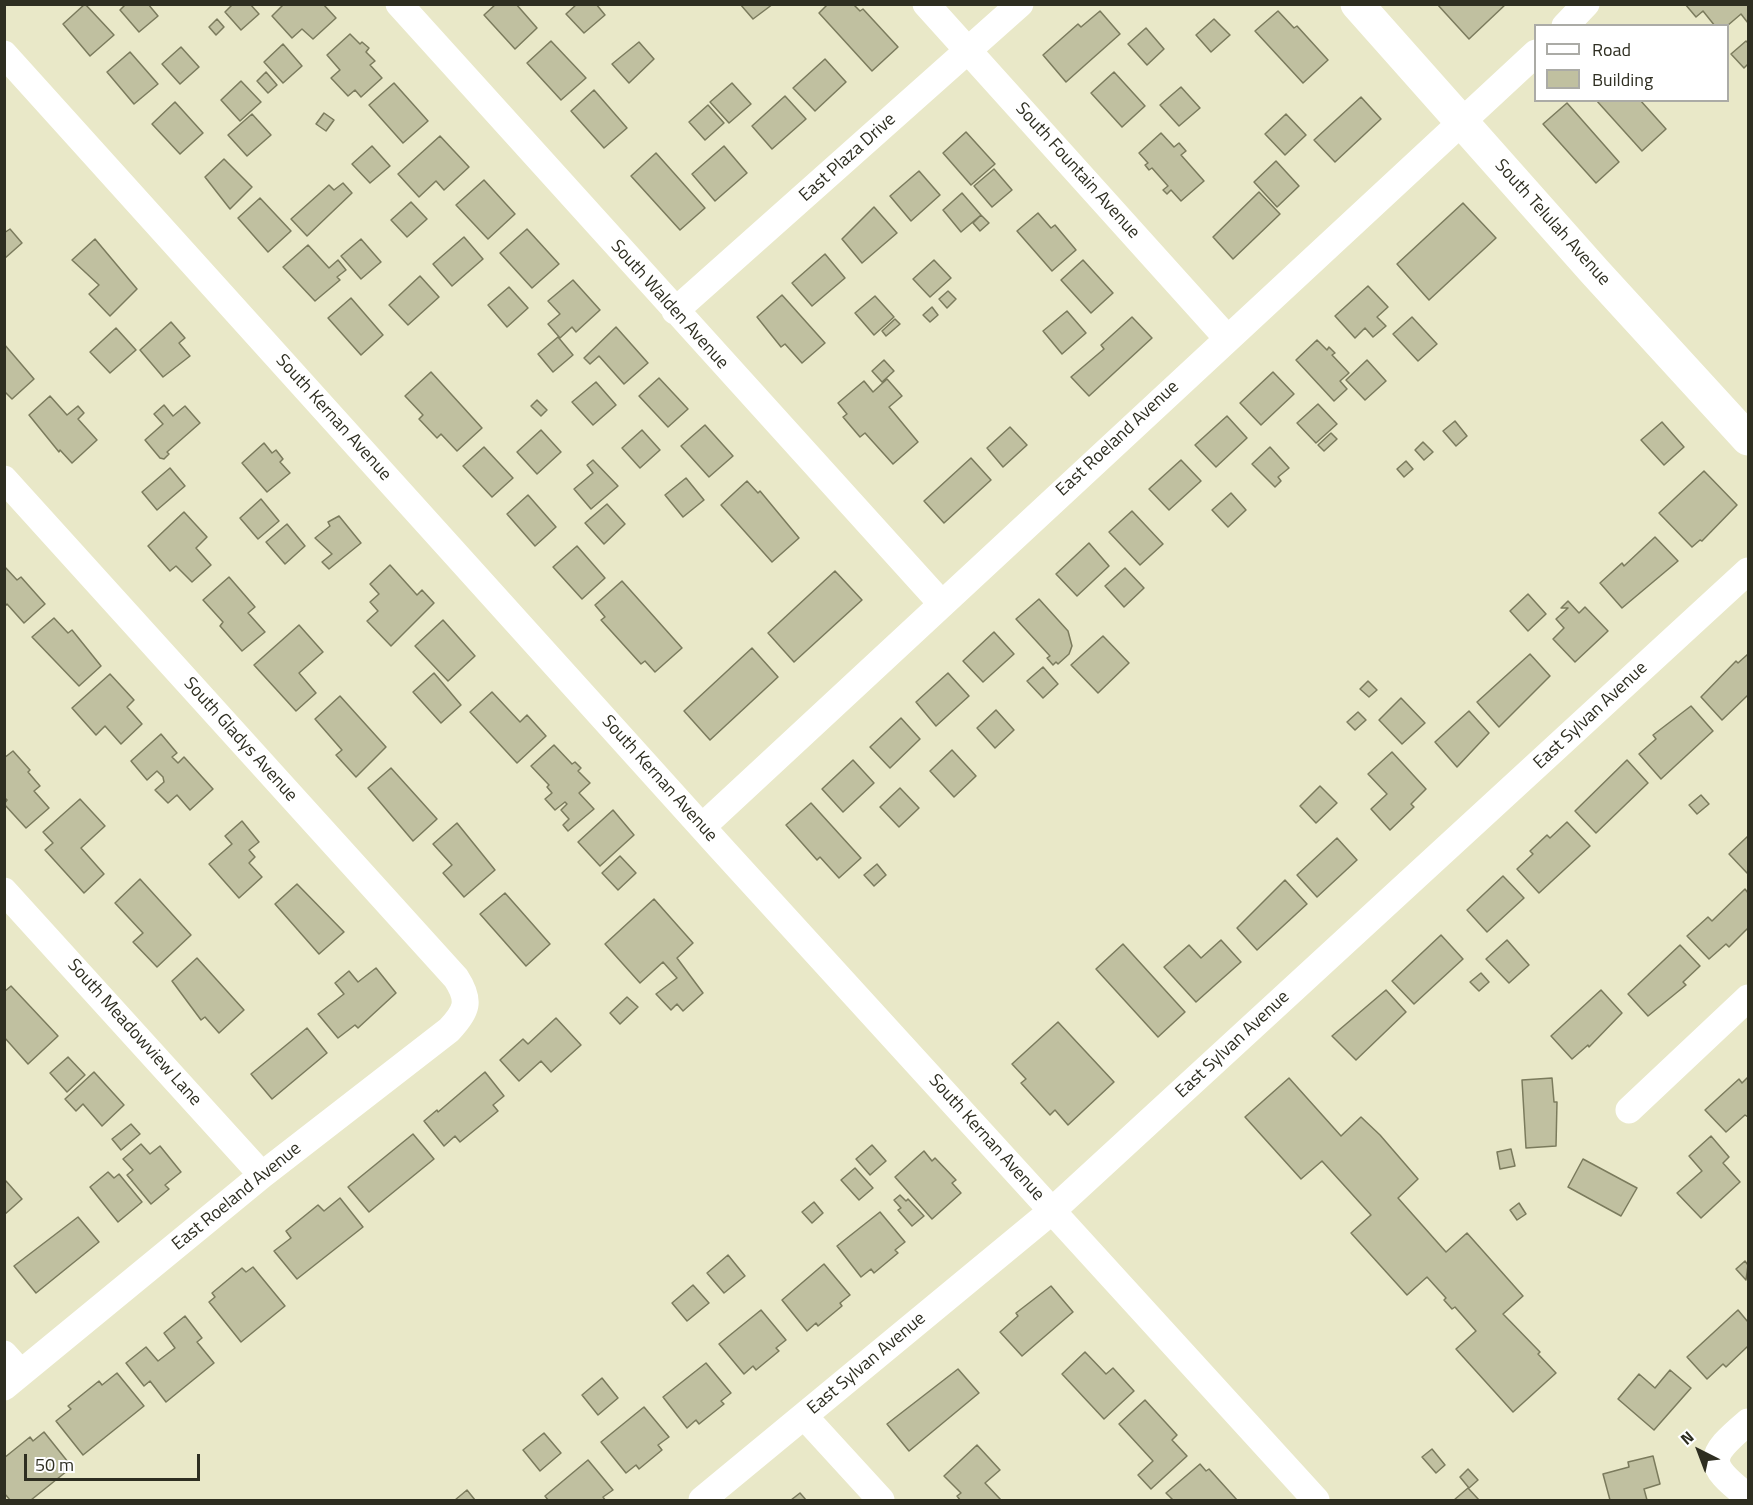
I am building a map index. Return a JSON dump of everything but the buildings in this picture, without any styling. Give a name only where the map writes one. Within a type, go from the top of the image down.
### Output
[{"type":"street","name":"South Walden Avenue","points":[[399,4],[942,604]]},
{"type":"street","name":"South Fountain Avenue","points":[[926,4],[1227,338]]},
{"type":"street","name":"East Plaza Drive","points":[[675,311],[1020,4]]},
{"type":"street","name":"South Telulah Avenue","points":[[1357,4],[1460,122],[1749,439]]},
{"type":"street","points":[[1567,24],[1586,4]]},
{"type":"street","name":"South Kernan Avenue","points":[[4,54],[702,827],[1317,1500]]},
{"type":"street","name":"East Roeland Avenue","points":[[702,827],[1534,55]]},
{"type":"street","name":"South Gladys Avenue","points":[[4,479],[456,978],[466,996],[465,1006]]},
{"type":"street","name":"East Sylvan Avenue","points":[[702,1500],[1053,1210],[1749,571]]},
{"type":"street","name":"South Meadowview Lane","points":[[4,891],[262,1175]]},
{"type":"street","points":[[1629,1110],[1749,998]]},
{"type":"street","name":"East Roeland Avenue","points":[[10,1371],[449,1030],[460,1019],[465,1006]]},
{"type":"street","points":[[804,1416],[881,1500]]},
{"type":"street","points":[[1749,1422],[1724,1443],[1716,1455],[1716,1466],[1724,1478],[1749,1497]]}]
